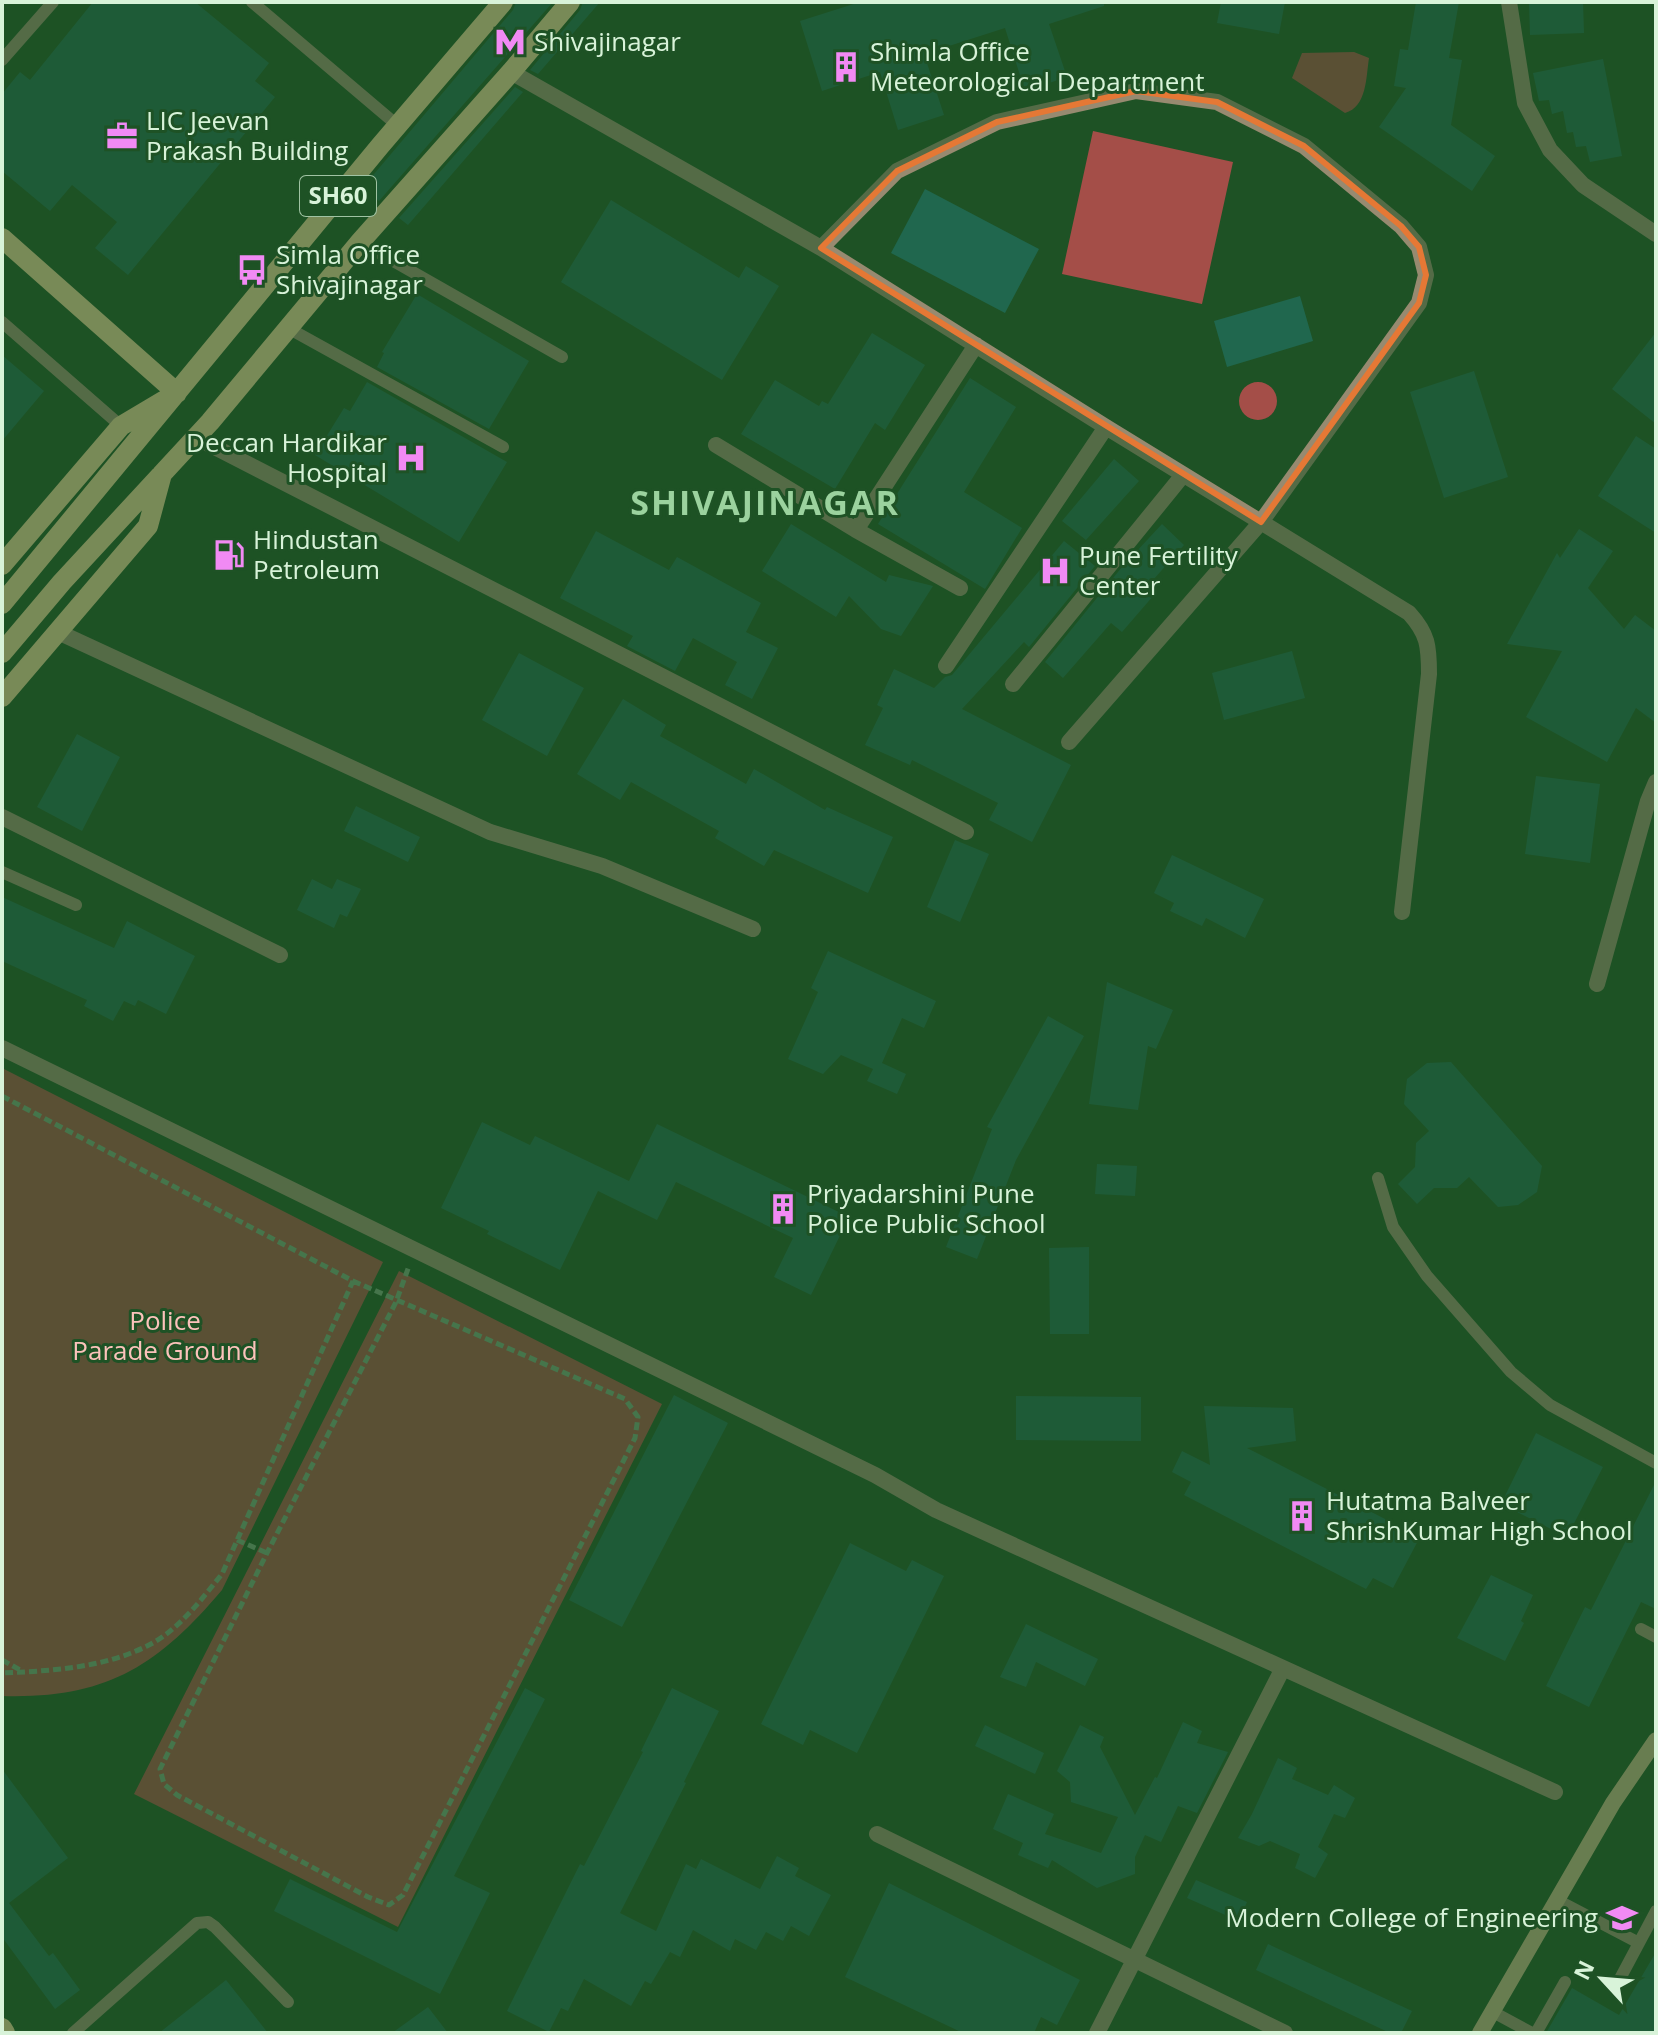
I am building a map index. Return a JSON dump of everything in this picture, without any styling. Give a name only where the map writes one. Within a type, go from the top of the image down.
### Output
[{"type":"main road","name":"SH60","points":[[3,562],[121,426],[177,393],[397,125],[503,2]]},
{"type":"main road","name":"SH60","points":[[2,697],[148,526],[163,470],[210,422],[360,242],[570,2]]},
{"type":"main road","points":[[2,238],[177,393],[2,604]]},
{"type":"main road","points":[[2,653],[163,470]]},
{"type":"street","points":[[1509,2],[1525,103],[1550,150],[1583,185],[1656,234]]},
{"type":"street","points":[[511,72],[821,248],[1409,613],[1422,627],[1429,646],[1429,674],[1402,912]]},
{"type":"street","points":[[821,248],[897,171],[997,122],[1136,91],[1217,102],[1304,146],[1401,226],[1419,247],[1426,275],[1419,303],[1261,522],[1069,742]]},
{"type":"street","points":[[856,530],[976,345]]},
{"type":"street","points":[[946,666],[1106,427]]},
{"type":"street","points":[[195,437],[966,832]]},
{"type":"street","points":[[716,445],[856,530],[960,588]]},
{"type":"street","points":[[1013,684],[1183,475]]},
{"type":"street","points":[[58,632],[490,832],[602,866],[753,929]]},
{"type":"street","points":[[1597,984],[1656,782]]},
{"type":"street","points":[[2,817],[280,955]]},
{"type":"street","points":[[2,1048],[875,1475],[936,1510],[1555,1792]]},
{"type":"street","points":[[1097,2033],[1283,1668]]},
{"type":"street","points":[[1480,2033],[1613,1803],[1656,1740]]},
{"type":"street","points":[[877,1834],[1285,2033]]},
{"type":"lane","points":[[2,60],[53,2]]},
{"type":"lane","points":[[252,2],[397,125]]},
{"type":"lane","points":[[360,242],[562,357]]},
{"type":"lane","points":[[2,322],[121,426]]},
{"type":"lane","points":[[288,328],[503,447]]},
{"type":"lane","points":[[2,872],[76,905]]},
{"type":"lane","points":[[1378,1178],[1393,1227],[1427,1276],[1511,1372],[1550,1405],[1656,1463]]},
{"type":"lane","points":[[1641,1629],[1656,1637]]},
{"type":"lane","points":[[1557,1900],[1639,1943]]},
{"type":"lane","points":[[1615,1988],[1656,1911]]},
{"type":"lane","points":[[73,2033],[197,1923],[208,1922],[215,1927],[288,2002]]},
{"type":"lane","points":[[1493,2012],[1534,2033],[1565,1982]]},
{"type":"path","points":[[2,1096],[396,1302],[625,1399],[638,1417],[635,1438],[403,1895],[389,1905],[368,1897],[191,1803],[164,1784],[160,1769],[396,1302],[414,1249]]},
{"type":"path","points":[[2,1673],[86,1664],[148,1645],[194,1608],[222,1574],[353,1281]]},
{"type":"path","points":[[237,1540],[267,1553]]},
{"type":"path","points":[[2,1660],[23,1672]]},
{"type":"highlighted area","points":[[1136,91],[1217,102],[1304,146],[1401,226],[1419,247],[1426,275],[1419,303],[1261,522],[821,248],[897,171],[997,122]]},
{"type":"green space","points":[[1354,52],[1369,58],[1366,82],[1358,105],[1345,113],[1292,78],[1302,53]]},
{"type":"green space","points":[[1093,131],[1233,162],[1202,304],[1062,274]]},
{"type":"green space","points":[[1258,382],[1272,387],[1277,401],[1272,415],[1258,420],[1244,415],[1239,401],[1244,387]]},
{"type":"green space","name":"Police Parade Ground","points":[[2,1068],[383,1262],[222,1590],[175,1639],[126,1673],[71,1692],[38,1695],[2,1696]]},
{"type":"green space","points":[[399,1271],[662,1404],[398,1927],[134,1794]]},
{"type":"building","name":"LIC Jeevan Prakash Building","points":[[93,2],[195,2],[269,63],[255,81],[275,97],[128,275],[95,248],[117,222],[72,185],[50,211],[2,171],[2,94],[20,72],[30,80]]},
{"type":"building","points":[[516,2],[553,2],[379,201],[363,187],[513,10]]},
{"type":"building","points":[[583,2],[600,2],[538,74],[530,70],[580,10]]},
{"type":"building","name":"Shimla Office Meteorological Department","points":[[860,2],[1104,2],[1104,6],[1049,24],[1067,77],[1025,91],[1005,28],[924,54],[944,115],[898,130],[880,72],[822,91],[800,21]]},
{"type":"building","points":[[1221,2],[1285,2],[1279,34],[1217,23]]},
{"type":"building","points":[[1416,2],[1459,2],[1449,58],[1462,60],[1451,125],[1495,156],[1472,191],[1379,127],[1406,88],[1394,86],[1400,49],[1408,50]]},
{"type":"building","points":[[1529,2],[1583,2],[1584,33],[1530,35]]},
{"type":"building","points":[[1603,59],[1622,156],[1590,162],[1586,146],[1576,147],[1573,132],[1567,133],[1563,111],[1552,114],[1549,100],[1539,101],[1533,73]]},
{"type":"building","points":[[515,87],[523,92],[408,225],[399,218]]},
{"type":"building","points":[[925,189],[1039,249],[1005,313],[891,253]]},
{"type":"building","points":[[611,200],[739,278],[746,266],[779,286],[722,380],[561,282]]},
{"type":"building","points":[[417,294],[529,361],[489,429],[377,367],[382,352]]},
{"type":"building","points":[[1300,296],[1313,341],[1227,367],[1214,321]]},
{"type":"building","points":[[1656,332],[1656,424],[1612,389]]},
{"type":"building","points":[[872,333],[925,365],[885,430],[875,423],[835,489],[741,434],[775,380],[819,406],[822,401],[828,404]]},
{"type":"building","points":[[2,355],[44,391],[2,441]]},
{"type":"building","points":[[1474,371],[1508,477],[1444,498],[1410,392]]},
{"type":"building","points":[[970,378],[1016,407],[964,492],[1022,528],[985,589],[878,524]]},
{"type":"building","name":"Deccan Hardikar Hospital","points":[[367,382],[507,462],[459,542],[315,455],[344,408],[350,411]]},
{"type":"building","points":[[1636,436],[1656,449],[1656,533],[1598,496]]},
{"type":"building","points":[[1114,459],[1139,481],[1086,540],[1062,521]]},
{"type":"building","points":[[791,524],[886,582],[889,575],[933,586],[901,636],[881,629],[849,596],[836,617],[762,571]]},
{"type":"building","points":[[1162,524],[1184,545],[1146,588],[1154,595],[1122,632],[1111,623],[1063,678],[1045,662],[1122,567]]},
{"type":"building","points":[[1579,529],[1613,551],[1588,588],[1624,629],[1635,615],[1656,631],[1656,723],[1636,708],[1607,762],[1526,717],[1562,651],[1507,644],[1557,553],[1560,558]]},
{"type":"building","points":[[596,531],[669,570],[677,557],[761,603],[746,632],[778,648],[752,699],[725,685],[737,662],[693,638],[675,671],[627,646],[633,636],[560,598]]},
{"type":"building","points":[[1064,541],[1095,566],[1029,647],[1024,642],[962,709],[1071,765],[1032,842],[989,820],[998,803],[912,760],[910,765],[865,745],[883,708],[877,705],[894,669],[934,688],[945,677],[952,675]]},
{"type":"building","points":[[1292,651],[1305,698],[1224,720],[1212,673]]},
{"type":"building","points":[[519,653],[584,688],[547,756],[482,720]]},
{"type":"building","points":[[623,699],[666,725],[660,736],[746,784],[754,769],[825,810],[827,807],[893,837],[868,893],[774,850],[764,866],[715,838],[719,831],[631,782],[620,800],[577,774]]},
{"type":"building","points":[[77,734],[120,757],[82,831],[37,807]]},
{"type":"building","points":[[1536,776],[1600,784],[1590,863],[1525,854]]},
{"type":"building","points":[[356,806],[420,837],[408,862],[344,831]]},
{"type":"building","points":[[955,840],[989,854],[960,922],[927,907]]},
{"type":"building","points":[[1172,855],[1264,899],[1245,938],[1206,918],[1202,926],[1170,911],[1174,903],[1154,893]]},
{"type":"building","points":[[312,879],[332,889],[337,879],[361,889],[347,917],[340,914],[334,928],[297,910]]},
{"type":"building","points":[[2,897],[114,948],[127,921],[195,956],[166,1014],[138,1000],[135,1006],[124,1001],[113,1021],[84,1006],[87,1000],[2,961]]},
{"type":"building","points":[[828,951],[936,1001],[924,1028],[902,1018],[882,1063],[906,1074],[897,1094],[867,1081],[873,1069],[841,1055],[823,1074],[788,1059],[818,992],[811,988]]},
{"type":"building","points":[[1107,982],[1173,1010],[1156,1049],[1148,1046],[1138,1110],[1089,1104]]},
{"type":"building","points":[[1048,1016],[1084,1036],[1016,1160],[977,1259],[946,1247],[992,1129],[987,1127]]},
{"type":"building","points":[[1451,1062],[1542,1166],[1537,1192],[1518,1205],[1498,1207],[1469,1177],[1457,1188],[1434,1188],[1417,1204],[1398,1184],[1415,1167],[1416,1143],[1429,1131],[1404,1104],[1407,1079],[1427,1063]]},
{"type":"building","points":[[482,1122],[530,1145],[535,1136],[629,1181],[657,1124],[849,1217],[811,1295],[774,1277],[793,1238],[676,1182],[657,1220],[598,1191],[560,1270],[441,1208]]},
{"type":"building","points":[[1097,1164],[1137,1166],[1135,1196],[1095,1194]]},
{"type":"building","points":[[1089,1247],[1089,1334],[1050,1334],[1049,1248]]},
{"type":"building","points":[[674,1395],[728,1423],[622,1627],[569,1600]]},
{"type":"building","points":[[1016,1396],[1141,1397],[1141,1441],[1016,1440]]},
{"type":"building","name":"Hutatma Balveer ShrishKumar High School","points":[[1204,1406],[1293,1408],[1296,1441],[1247,1448],[1420,1537],[1393,1588],[1373,1578],[1366,1589],[1184,1495],[1191,1482],[1172,1472],[1182,1451],[1210,1465]]},
{"type":"building","points":[[1536,1433],[1603,1467],[1567,1537],[1501,1504]]},
{"type":"building","points":[[1656,1481],[1656,1609],[1641,1602],[1589,1707],[1546,1686],[1585,1607],[1591,1610]]},
{"type":"building","points":[[850,1543],[906,1571],[912,1560],[944,1576],[857,1753],[810,1730],[803,1745],[761,1724]]},
{"type":"building","points":[[1491,1575],[1533,1595],[1521,1621],[1524,1623],[1505,1661],[1457,1638]]},
{"type":"building","points":[[1026,1624],[1098,1659],[1085,1686],[1036,1662],[1026,1687],[1000,1677]]},
{"type":"building","points":[[525,1688],[545,1699],[454,1876],[490,1893],[440,1994],[274,1911],[290,1879],[397,1932]]},
{"type":"building","points":[[672,1688],[719,1711],[620,1913],[656,1931],[686,1864],[696,1869],[701,1859],[760,1889],[777,1856],[799,1868],[795,1876],[831,1895],[809,1936],[791,1926],[783,1941],[766,1932],[756,1950],[735,1939],[730,1951],[693,1930],[680,1957],[670,1952],[651,1984],[645,1981],[631,2006],[584,1979],[568,2011],[561,2008],[549,2032],[507,2011],[580,1864],[584,1866],[643,1752]]},
{"type":"building","points":[[1183,1722],[1202,1731],[1197,1743],[1228,1752],[1197,1813],[1178,1806],[1161,1842],[1145,1835],[1135,1857],[1135,1874],[1097,1888],[1052,1860],[1048,1868],[1018,1855],[1023,1843],[993,1829],[1008,1794],[1054,1814],[1045,1834],[1101,1853],[1118,1817],[1071,1802],[1070,1782],[1057,1771],[1080,1725],[1104,1737],[1100,1747],[1135,1815],[1157,1778]]},
{"type":"building","points":[[985,1725],[1044,1753],[1035,1774],[975,1746]]},
{"type":"building","points":[[1278,1758],[1297,1768],[1292,1779],[1328,1795],[1334,1785],[1355,1798],[1345,1818],[1334,1814],[1318,1847],[1328,1854],[1315,1878],[1295,1868],[1300,1854],[1270,1841],[1259,1846],[1238,1838]]},
{"type":"building","points":[[2,1769],[68,1858],[9,1903],[49,1956],[53,1953],[80,1990],[55,2009],[2,1937]]},
{"type":"building","points":[[1196,1880],[1247,1902],[1239,1921],[1187,1898]]},
{"type":"building","points":[[889,1883],[1080,1980],[1057,2025],[1041,2017],[1034,2033],[963,2033],[845,1977]]},
{"type":"building","points":[[1268,1944],[1412,2011],[1401,2033],[1390,2033],[1256,1970]]},
{"type":"building","points":[[1656,1952],[1656,2033],[1546,2033],[1572,1988],[1619,2015]]},
{"type":"building","points":[[226,1980],[268,2033],[159,2033]]},
{"type":"building","points":[[428,2007],[448,2033],[392,2033]]},
{"type":"place","name":"Shivajinagar","points":[[510,42]]},
{"type":"place","name":"Shimla Office Meteorological Department","points":[[846,67]]},
{"type":"place","name":"LIC Jeevan Prakash Building","points":[[122,136]]},
{"type":"place","name":"Simla Office Shivajinagar","points":[[252,270]]},
{"type":"place","name":"Deccan Hardikar Hospital","points":[[411,458]]},
{"type":"place","name":"Hindustan Petroleum","points":[[229,555]]},
{"type":"place","name":"Pune Fertility Center","points":[[1055,571]]},
{"type":"place","name":"Priyadarshini Pune Police Public School","points":[[783,1209]]},
{"type":"place","name":"Hutatma Balveer ShrishKumar High School","points":[[1302,1516]]},
{"type":"place","name":"Modern College of Engineering","points":[[1622,1918]]},
{"type":"district","name":"SHIVAJINAGAR","points":[[765,503]]}]
